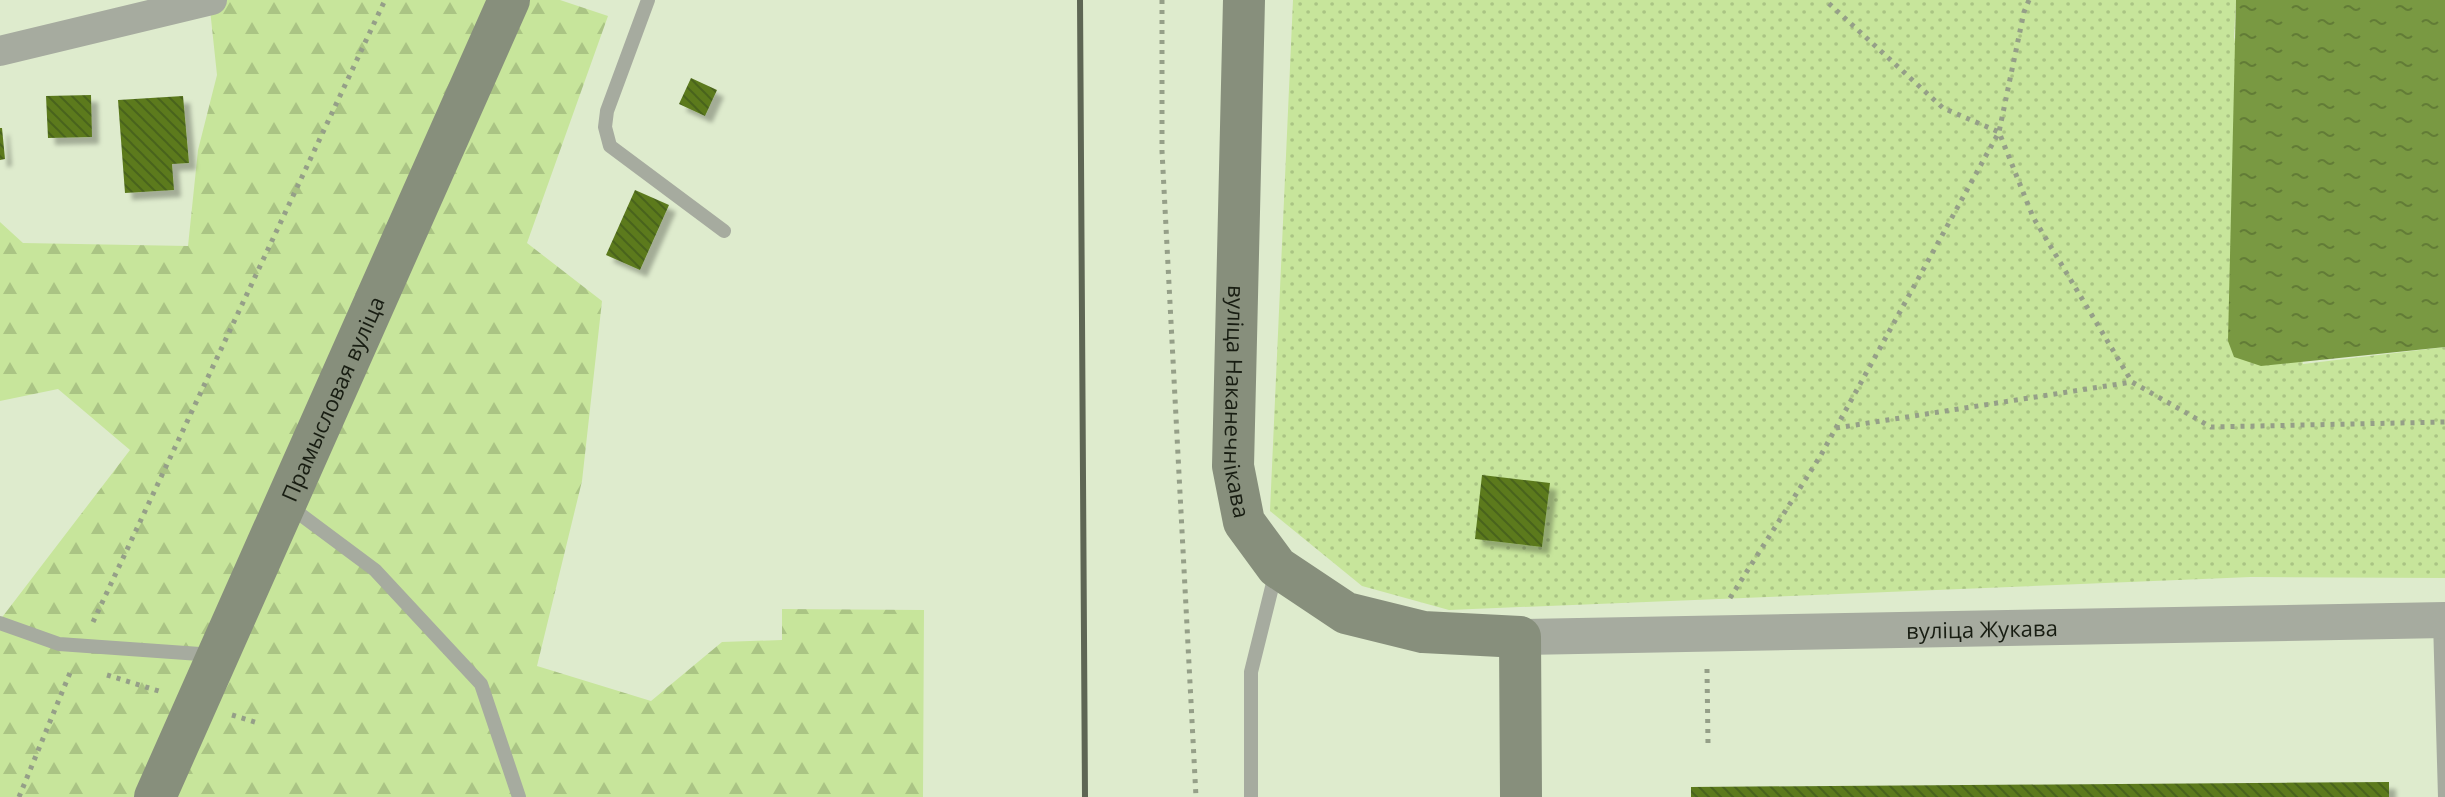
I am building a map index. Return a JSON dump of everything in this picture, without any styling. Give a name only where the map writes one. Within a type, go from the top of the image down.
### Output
[{"type":"main road","name":"Прамысловая вуліца","points":[[155,797],[509,0]]},
{"type":"main road","name":"вуліца Наканечнікава","points":[[1244,0],[1233,466],[1244,522],[1277,567],[1346,613],[1423,632],[1520,637]]},
{"type":"main road","points":[[1520,637],[1521,797]]},
{"type":"street","points":[[0,51],[212,0]]},
{"type":"street","name":"вуліца Жукава","points":[[1520,637],[2442,620]]},
{"type":"lane","points":[[648,0],[607,111],[605,127],[610,146],[724,231]]},
{"type":"lane","points":[[286,503],[375,570],[481,684],[519,797]]},
{"type":"lane","points":[[1251,797],[1251,672],[1277,567]]},
{"type":"lane","points":[[2442,620],[2445,797]]},
{"type":"lane","points":[[0,623],[59,644],[218,655]]},
{"type":"path","points":[[19,797],[81,646],[385,0]]},
{"type":"path","points":[[1162,0],[1162,151],[1196,797]]},
{"type":"path","points":[[1825,0],[1943,108],[1999,132],[2033,217],[2132,382],[2211,427],[2445,422]]},
{"type":"path","points":[[1708,744],[1707,634],[1835,428],[1999,132],[2029,0]]},
{"type":"path","points":[[1835,428],[2132,382]]},
{"type":"green space","points":[[209,0],[560,0],[608,16],[527,243],[602,301],[582,481],[537,666],[651,701],[722,642],[782,640],[782,609],[924,610],[923,797],[0,797],[0,620],[130,450],[58,389],[0,401],[0,222],[23,243],[188,246],[198,150],[217,75]]},
{"type":"green space","points":[[1293,0],[2236,0],[2234,37],[2303,364],[2445,347],[2445,578],[2251,577],[1449,610],[1362,586],[1270,511]]},
{"type":"water","points":[[2236,0],[2445,0],[2445,347],[2261,366],[2234,357],[2228,341]]},
{"type":"building","points":[[691,78],[717,90],[705,116],[679,104]]},
{"type":"building","points":[[91,95],[92,137],[48,138],[46,96]]},
{"type":"building","points":[[183,96],[189,163],[172,164],[174,190],[125,193],[118,100]]},
{"type":"building","points":[[0,128],[5,159],[0,160]]},
{"type":"building","points":[[635,190],[669,205],[640,270],[606,255]]},
{"type":"building","points":[[1482,475],[1550,483],[1542,547],[1475,539]]},
{"type":"building","points":[[2389,782],[2389,797],[1691,797],[1691,787]]},
{"type":"railway","points":[[1080,0],[1085,797]]}]
